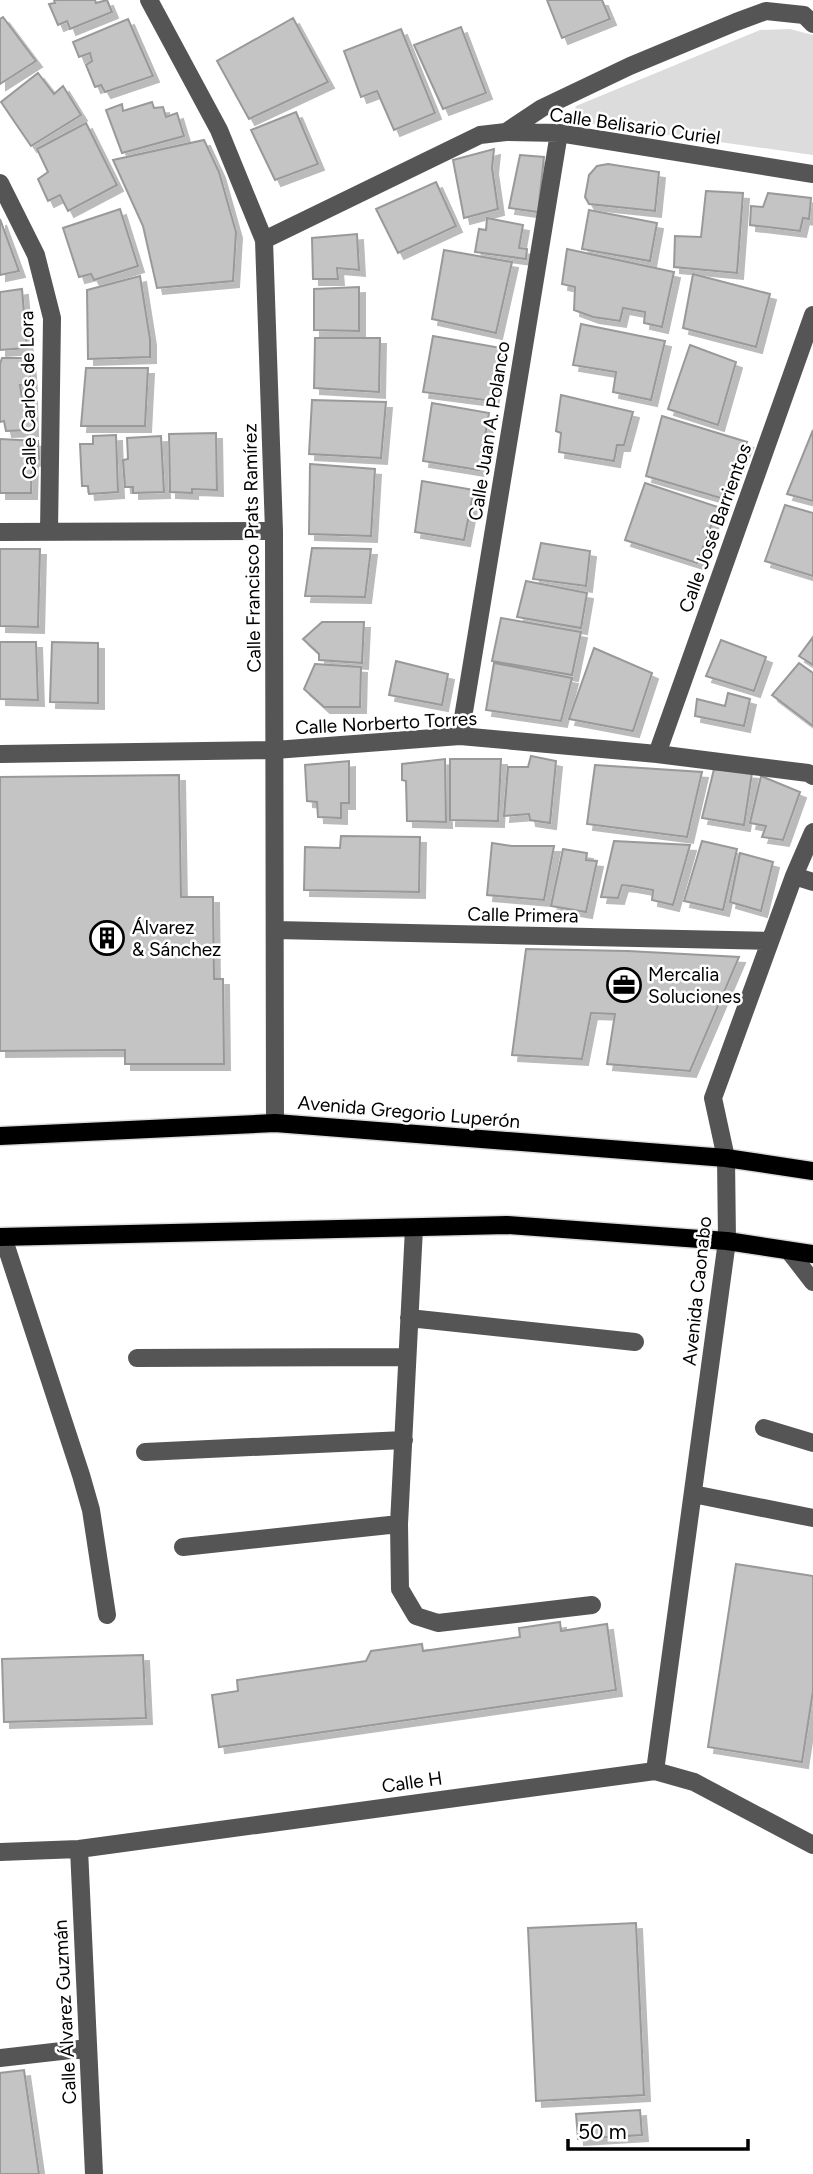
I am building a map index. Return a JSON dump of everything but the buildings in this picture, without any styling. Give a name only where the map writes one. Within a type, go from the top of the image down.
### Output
[{"type":"main road","name":"Avenida Gregorio Luperón","points":[[0,1136],[275,1123],[726,1158],[813,1171]]},
{"type":"main road","points":[[1,1237],[507,1225],[727,1241],[813,1254]]},
{"type":"street","name":"Calle Francisco Prats Ramírez","points":[[149,0],[219,130],[264,240],[274,531],[275,1123]]},
{"type":"street","points":[[506,132],[542,108],[630,66],[756,15],[766,12],[804,15],[813,24]]},
{"type":"street","name":"Calle Belisario Curiel","points":[[264,240],[480,135],[506,132],[559,133],[813,174]]},
{"type":"street","name":"Calle Juan A. Polanco","points":[[460,736],[559,133]]},
{"type":"street","name":"Calle Carlos de Lora","points":[[0,183],[37,255],[52,318],[49,532]]},
{"type":"street","name":"Calle José Barrientos","points":[[657,754],[813,315]]},
{"type":"street","points":[[0,532],[274,531]]},
{"type":"street","name":"Calle Norberto Torres","points":[[0,754],[275,750],[460,736],[657,754],[808,773],[813,776]]},
{"type":"street","name":"Avenida Caonabo","points":[[655,1771],[727,1241],[726,1158],[713,1098],[794,876],[813,832]]},
{"type":"street","points":[[794,876],[813,881]]},
{"type":"street","name":"Calle Primera","points":[[276,930],[770,942]]},
{"type":"street","points":[[414,1228],[399,1524],[400,1589],[416,1616],[438,1623],[592,1605]]},
{"type":"street","points":[[1,1237],[91,1510],[107,1615]]},
{"type":"street","points":[[789,1251],[813,1283]]},
{"type":"street","points":[[409,1318],[635,1342]]},
{"type":"street","points":[[137,1358],[407,1357]]},
{"type":"street","points":[[764,1428],[813,1443]]},
{"type":"street","points":[[145,1452],[404,1440]]},
{"type":"street","points":[[692,1494],[813,1518]]},
{"type":"street","points":[[183,1547],[399,1524]]},
{"type":"street","name":"Calle H","points":[[0,1852],[79,1849],[655,1771],[694,1782],[813,1845]]},
{"type":"street","name":"Calle Álvarez Guzmán","points":[[79,1849],[94,2174]]},
{"type":"street","points":[[0,2058],[88,2048]]},
{"type":"shaded area","points":[[790,29],[813,35],[813,155],[570,121],[576,106],[760,30]]},
{"type":"place","name":"Álvarez & Sánchez","points":[[107,938]]},
{"type":"place","name":"Mercalia Soluciones","points":[[624,985]]}]
